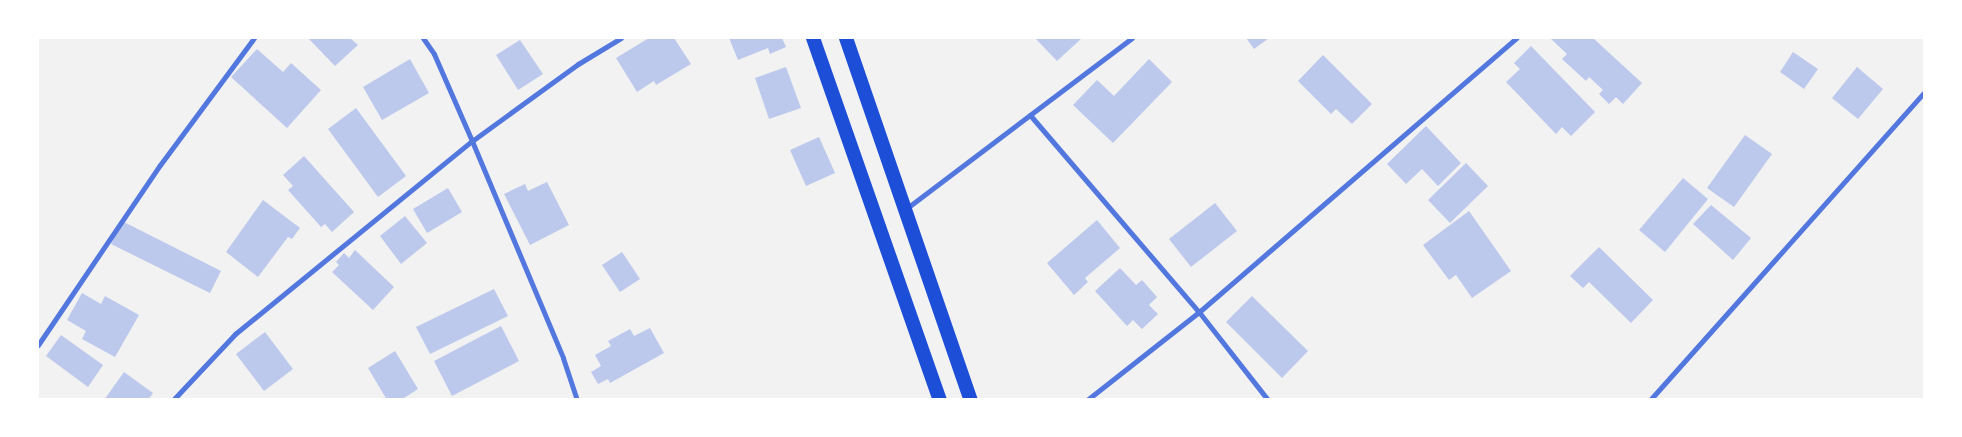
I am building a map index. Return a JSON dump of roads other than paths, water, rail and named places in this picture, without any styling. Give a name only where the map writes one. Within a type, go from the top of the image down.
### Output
[{"type":"highway","points":[[813,38],[940,400]]},
{"type":"highway","points":[[846,38],[971,400]]},
{"type":"street","points":[[38,345],[160,165],[254,38]]},
{"type":"street","points":[[423,38],[434,54],[472,142],[562,358],[577,400]]},
{"type":"street","points":[[173,400],[235,334],[472,142],[578,64],[621,38]]},
{"type":"street","points":[[906,209],[1132,38]]},
{"type":"street","points":[[1087,400],[1199,312],[1516,38]]},
{"type":"street","points":[[1650,400],[1924,93]]},
{"type":"street","points":[[1030,114],[1199,312],[1268,400]]}]
